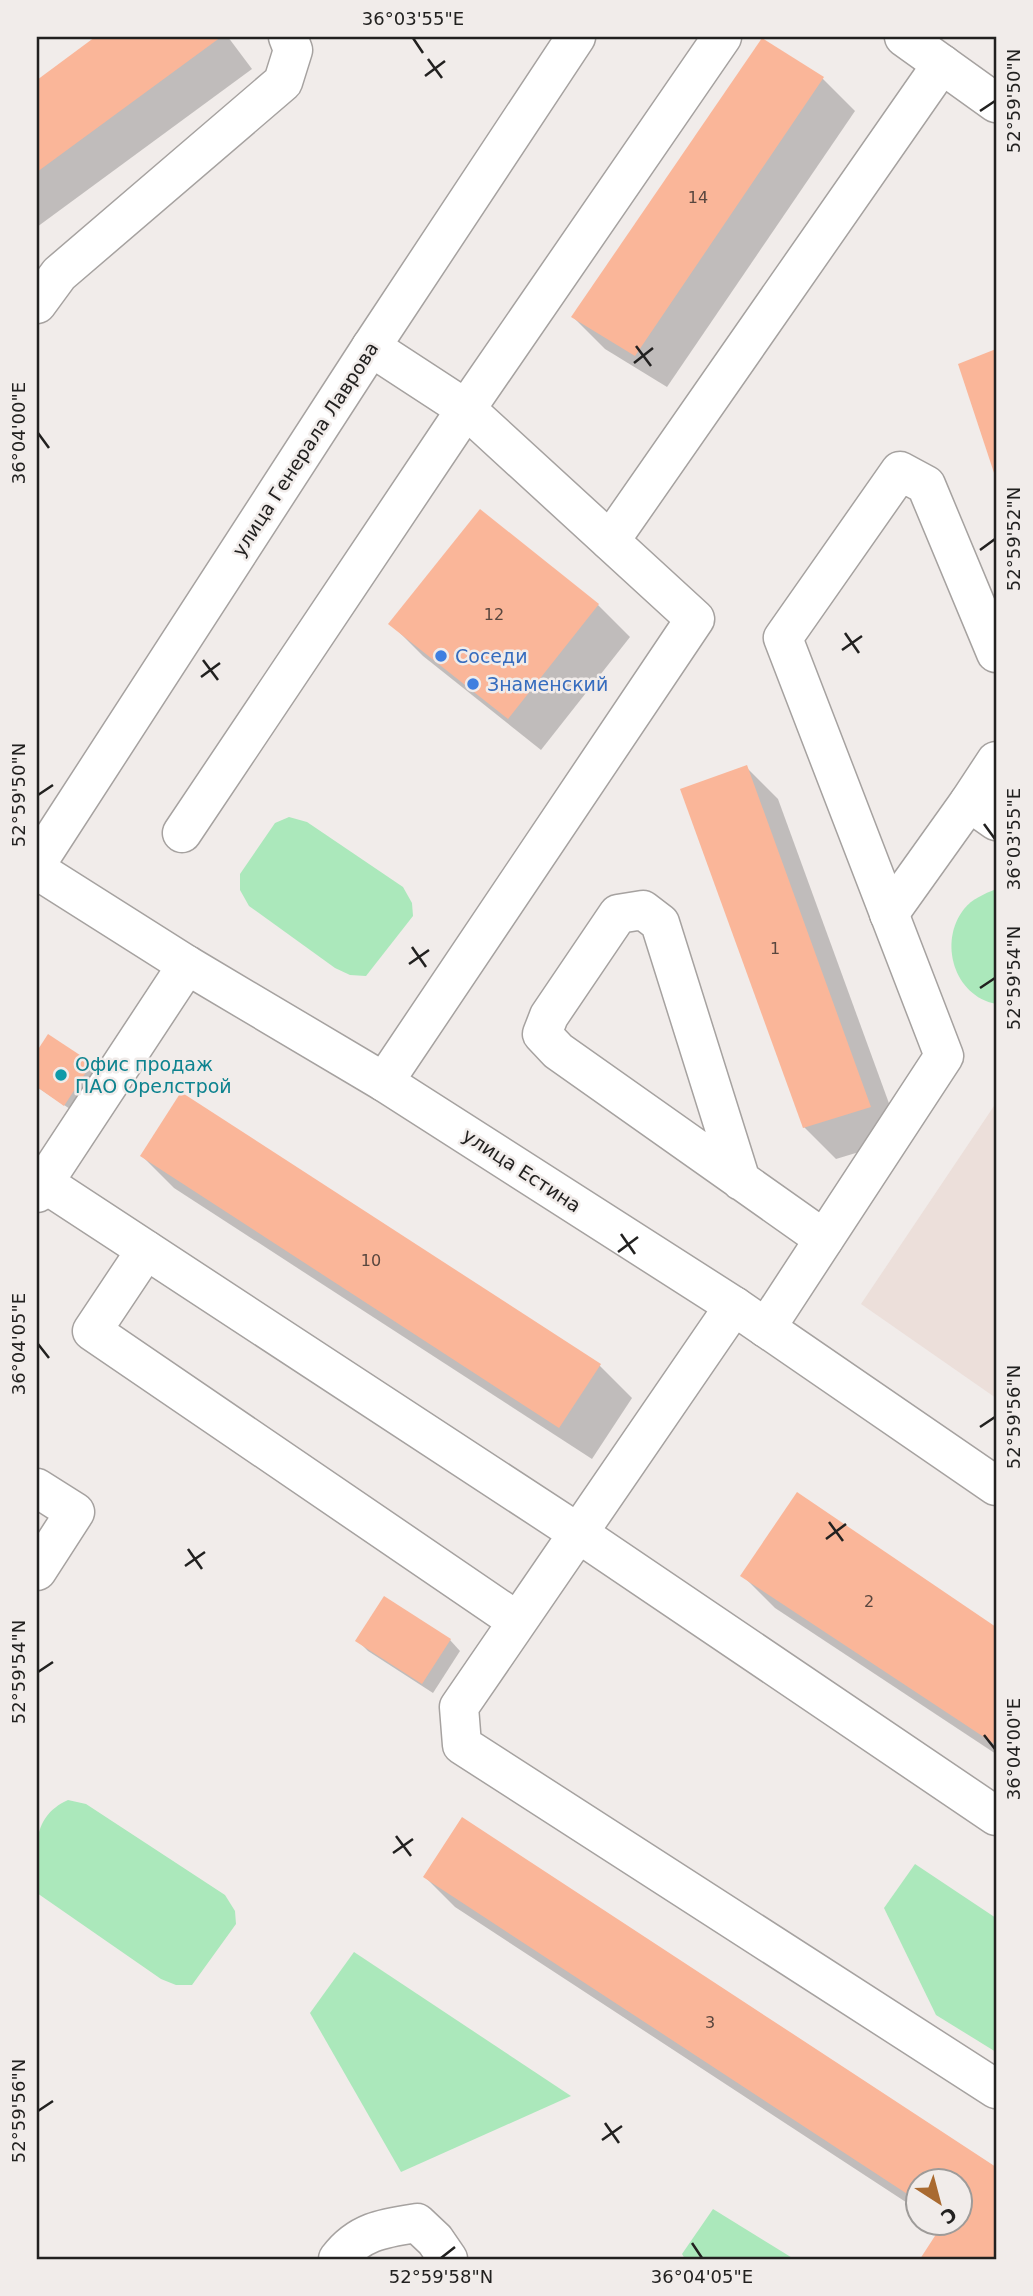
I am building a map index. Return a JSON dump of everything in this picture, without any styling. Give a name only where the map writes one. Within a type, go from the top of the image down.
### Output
[{"type":"street","points":[[37,304],[59,274],[283,82],[293,50],[288,37]]},
{"type":"street","name":"улица Генерала Лаврова","points":[[37,863],[371,346],[576,37]]},
{"type":"street","points":[[182,833],[466,409],[722,37]]},
{"type":"street","points":[[904,37],[996,103]]},
{"type":"street","points":[[610,541],[942,64]]},
{"type":"street","points":[[371,346],[466,409],[695,619],[384,1082]]},
{"type":"street","points":[[766,1328],[944,1056],[783,638],[900,471],[926,485],[996,653]]},
{"type":"street","points":[[889,914],[983,811],[996,761]]},
{"type":"street","name":"улица Естина","points":[[37,870],[187,965],[384,1082],[734,1306],[996,1486]]},
{"type":"street","points":[[741,1181],[660,923],[643,910],[618,914],[549,1016],[542,1034],[558,1051],[741,1181],[824,1239]]},
{"type":"street","points":[[187,965],[40,1188],[146,1250],[578,1533],[996,1816]]},
{"type":"street","points":[[146,1250],[92,1331],[517,1621]]},
{"type":"street","points":[[734,1306],[458,1707],[462,1745],[996,2088]]},
{"type":"street","points":[[37,1488],[75,1512],[37,1572]]},
{"type":"street","points":[[338,2259],[349,2245],[381,2228],[417,2223],[435,2240],[448,2259]]},
{"type":"shaded area","points":[[996,1103],[996,1398],[861,1304]]},
{"type":"green space","points":[[289,817],[307,822],[403,887],[412,903],[413,916],[366,976],[350,975],[335,968],[249,906],[240,890],[240,874],[275,823]]},
{"type":"green space","points":[[996,889],[996,1004],[982,999],[961,979],[954,966],[952,937],[956,922],[964,909],[974,900]]},
{"type":"green space","points":[[68,1800],[86,1804],[225,1895],[235,1911],[236,1924],[192,1985],[176,1985],[161,1979],[37,1893],[36,1852],[41,1828],[46,1817]]},
{"type":"green space","points":[[915,1864],[996,1918],[996,2052],[936,2015],[884,1908]]},
{"type":"green space","points":[[354,1952],[571,2096],[401,2172],[310,2013]]},
{"type":"green space","points":[[713,2209],[794,2259],[685,2259],[682,2254]]},
{"type":"building","points":[[95,37],[221,37],[37,172],[37,80]]},
{"type":"building","points":[[762,38],[824,77],[635,356],[571,317]]},
{"type":"building","points":[[996,349],[996,479],[958,364]]},
{"type":"building","points":[[480,509],[599,604],[508,719],[388,624]]},
{"type":"building","points":[[747,765],[871,1107],[803,1128],[680,789]]},
{"type":"building","name":"Офис продаж ПАО Орелстрой","points":[[48,1034],[92,1063],[64,1106],[37,1087],[37,1051]]},
{"type":"building","points":[[181,1092],[601,1364],[559,1428],[140,1156]]},
{"type":"building","points":[[797,1492],[996,1627],[996,1745],[740,1576]]},
{"type":"building","points":[[384,1596],[451,1639],[422,1684],[355,1641]]},
{"type":"building","points":[[462,1817],[996,2167],[996,2259],[920,2259],[935,2236],[974,2236],[974,2166],[904,2166],[904,2192],[423,1877]]},
{"type":"place","name":"Соседи","points":[[441,656]]},
{"type":"place","name":"Знаменский","points":[[473,684]]},
{"type":"place","name":"Офис продаж ПАО Орелстрой","points":[[61,1075]]}]
